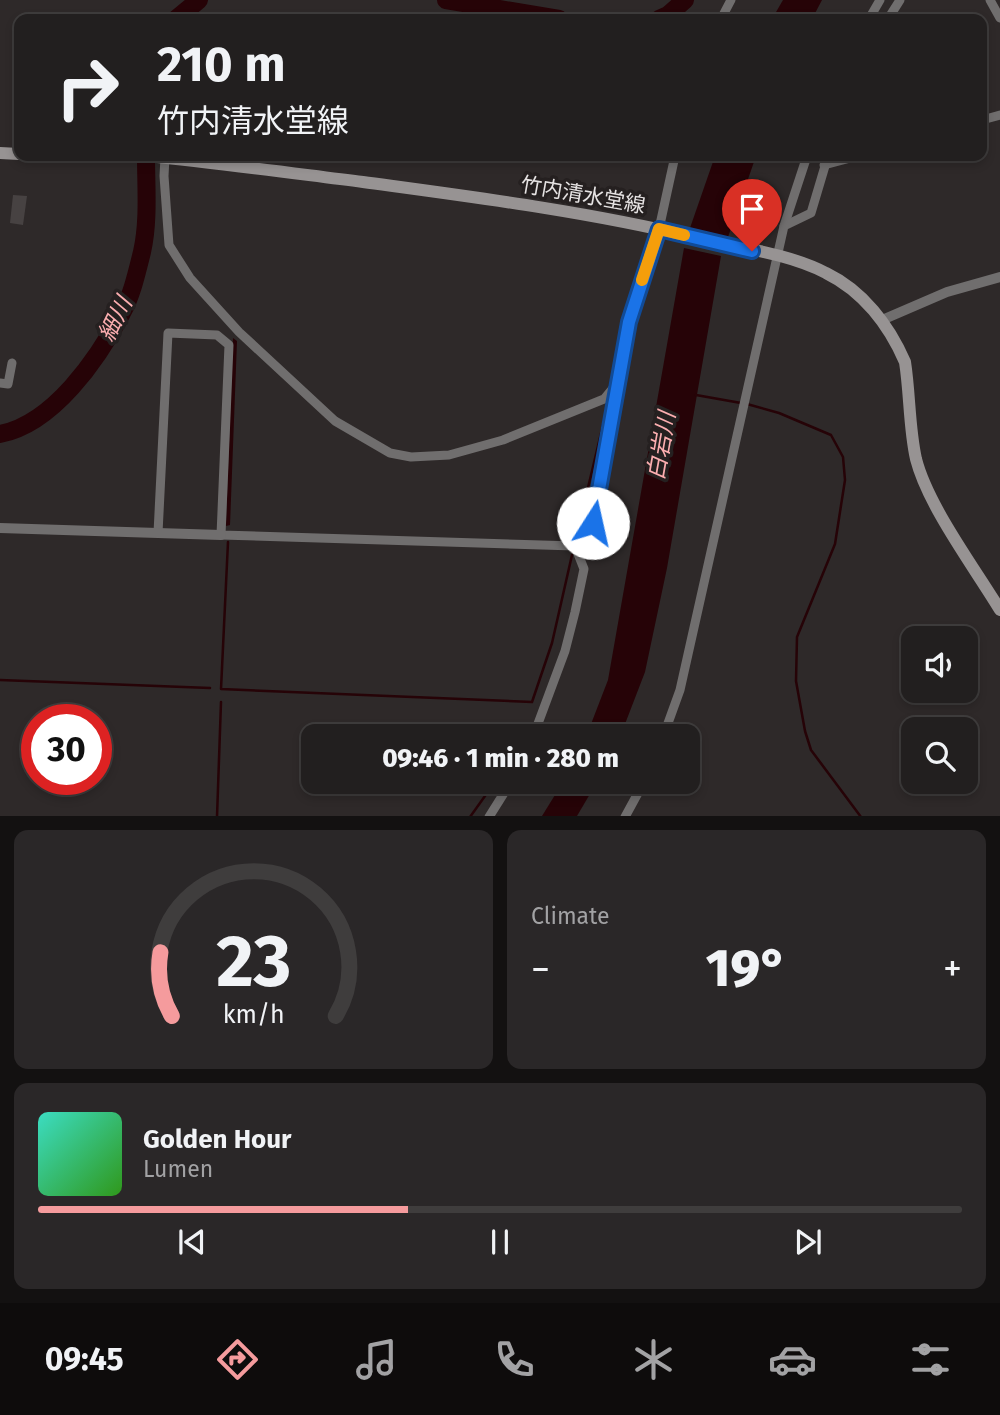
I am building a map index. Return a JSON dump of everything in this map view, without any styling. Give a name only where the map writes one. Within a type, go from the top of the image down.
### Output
[{"type":"main road","name":"竹内清水堂線","points":[[196,161],[505,201],[659,229],[775,256],[826,273],[853,290],[882,320],[905,362],[916,458],[924,481],[1000,610]]},
{"type":"street","points":[[990,0],[1000,18]]},
{"type":"street","points":[[165,161],[169,245],[190,278],[239,332],[335,421],[390,453],[411,457],[449,455],[503,440],[604,398],[618,382]]},
{"type":"street","points":[[575,546],[593,523],[629,322],[659,229],[674,161]]},
{"type":"street","points":[[668,724],[680,690],[775,256],[805,161]]},
{"type":"street","points":[[784,226],[811,213],[826,161]]},
{"type":"street","points":[[824,165],[839,161]]},
{"type":"street","points":[[882,320],[947,292],[1000,277]]},
{"type":"street","points":[[158,533],[168,333],[217,335],[229,345],[221,535]]},
{"type":"street","points":[[0,383],[8,384],[12,363]]},
{"type":"street","points":[[0,528],[575,546]]},
{"type":"street","points":[[538,724],[562,661],[584,569],[575,546]]},
{"type":"street","points":[[490,816],[503,794]]},
{"type":"street","points":[[626,816],[637,794]]},
{"type":"water","points":[[783,0],[822,0],[815,14],[775,14]]},
{"type":"water","points":[[713,161],[754,161],[728,237],[690,228]]},
{"type":"water","name":"白岩川","points":[[684,248],[721,256],[667,568],[645,672],[625,724],[591,724],[608,680]]},
{"type":"water","points":[[233,338],[237,341],[230,525],[226,526]]},
{"type":"water","points":[[556,794],[590,794],[577,816],[542,816]]},
{"type":"building","points":[[13,195],[27,196],[23,225],[10,223]]},
{"type":"waterway","name":"細川","points":[[182,14],[199,0]]},
{"type":"waterway","name":"細川","points":[[446,0],[529,14]]},
{"type":"waterway","name":"細川","points":[[669,14],[685,0]]},
{"type":"waterway","name":"細川","points":[[0,434],[19,428],[56,403],[87,369],[122,313],[134,283],[146,228],[146,161]]},
{"type":"waterway","points":[[696,395],[741,403]]},
{"type":"waterway","points":[[576,538],[608,404]]},
{"type":"waterway","points":[[747,404],[779,413],[831,435],[843,457],[845,480],[835,544],[797,637],[796,681],[811,750],[860,816]]},
{"type":"waterway","points":[[228,542],[221,689],[532,702],[552,643],[572,555]]},
{"type":"waterway","points":[[0,680],[210,688]]},
{"type":"waterway","points":[[217,816],[221,702]]},
{"type":"waterway","points":[[471,816],[486,794]]},
{"type":"slow traffic","points":[[642,280],[659,229],[684,235]]},
{"type":"route","points":[[593,523],[629,322],[659,229],[752,251]]}]
